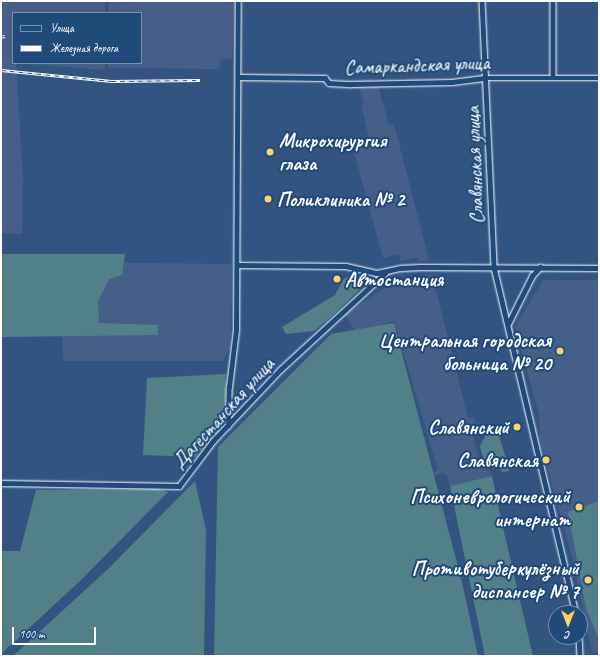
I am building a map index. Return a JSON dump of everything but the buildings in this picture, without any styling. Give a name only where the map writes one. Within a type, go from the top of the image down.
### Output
[{"type":"street","points":[[228,426],[229,387],[236,330],[238,1]]},
{"type":"street","name":"Славянская улица","points":[[482,1],[494,267],[574,605]]},
{"type":"street","points":[[553,1],[553,77]]},
{"type":"street","name":"Самаркандская улица","points":[[238,77],[324,78],[329,83],[350,84],[452,82],[486,78],[599,78]]},
{"type":"street","name":"Дагестанская улица","points":[[237,265],[346,266],[373,273],[385,273],[410,267],[599,268]]},
{"type":"street","points":[[507,327],[509,320],[532,276],[540,267]]},
{"type":"street","name":"Дагестанская улица","points":[[1,483],[179,486],[214,441],[280,370],[385,273]]},
{"type":"street","points":[[579,645],[580,656]]},
{"type":"shaded area","points":[[1,1],[105,1],[105,12],[12,12],[12,64],[16,64],[23,179],[22,234],[1,233]]},
{"type":"shaded area","points":[[109,1],[233,1],[232,58],[221,59],[219,69],[108,68],[108,64],[142,64],[142,12],[108,12]]},
{"type":"shaded area","points":[[29,64],[105,64],[105,70]]},
{"type":"shaded area","points":[[365,85],[366,88],[378,86],[389,125],[394,124],[429,260],[419,261],[418,257],[401,261],[399,254],[383,258],[354,152],[359,150],[358,142],[369,138],[361,105],[364,104],[359,87]]},
{"type":"shaded area","points":[[61,262],[232,264],[230,348],[223,361],[63,361]]},
{"type":"shaded area","points":[[432,274],[468,418],[474,417],[477,429],[472,431],[481,468],[488,466],[492,476],[450,486],[447,476],[443,472],[433,476],[432,473],[437,471],[437,466],[394,321],[356,332],[344,314],[393,283]]},
{"type":"shaded area","name":"Центральная городская больница № 20","points":[[543,280],[599,280],[599,652],[592,653],[588,634],[588,605],[582,605],[572,557],[540,440],[539,414],[515,327]]},
{"type":"green space","points":[[1,254],[125,254],[122,275],[109,279],[98,301],[99,323],[158,325],[158,335],[1,337]]},
{"type":"green space","points":[[349,276],[361,288],[333,315],[314,331],[286,334],[282,327],[335,295],[343,280]]},
{"type":"green space","points":[[394,323],[462,582],[478,656],[214,656],[218,447],[331,334]]},
{"type":"green space","points":[[226,374],[224,427],[195,457],[143,455],[147,378]]},
{"type":"green space","points":[[497,429],[509,471],[502,472],[496,463],[484,461],[480,446],[487,433]]},
{"type":"green space","points":[[492,476],[533,656],[485,656],[450,486]]},
{"type":"green space","points":[[195,481],[206,530],[204,656],[13,656],[108,569]]},
{"type":"green space","points":[[157,489],[168,492],[81,580],[1,654],[1,551],[20,551],[36,490]]},
{"type":"green space","points":[[599,501],[599,640],[588,613],[588,605],[585,605],[568,512]]},
{"type":"railway","points":[[1,37],[5,36]]},
{"type":"railway","points":[[1,70],[111,81],[200,80]]},
{"type":"place","name":"Микрохирургия глаза","points":[[270,152]]},
{"type":"place","name":"Поликлиника № 2","points":[[268,199]]},
{"type":"place","name":"Автостанция","points":[[337,279]]},
{"type":"place","name":"Центральная городская больница № 20","points":[[560,351]]},
{"type":"place","name":"Славянский","points":[[517,427]]},
{"type":"place","name":"Славянская","points":[[546,460]]},
{"type":"place","name":"Психоневрологический интернат","points":[[579,507]]},
{"type":"place","name":"Противотуберкулёзный диспансер № 7","points":[[588,580]]}]
